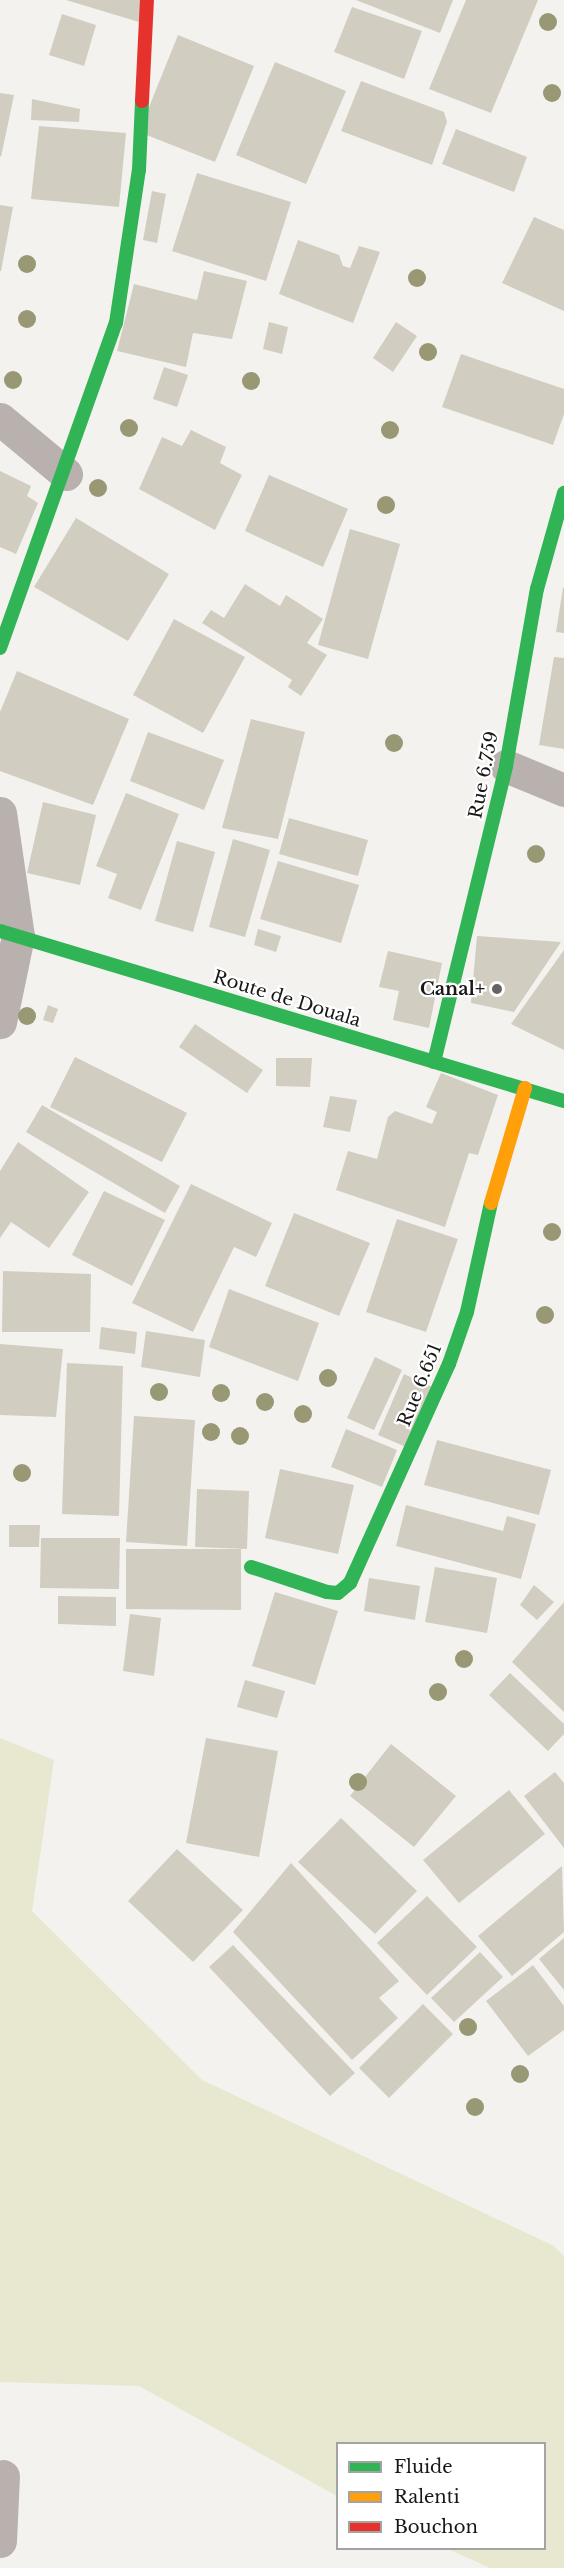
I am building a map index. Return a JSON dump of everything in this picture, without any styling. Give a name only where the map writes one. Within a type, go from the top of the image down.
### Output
[{"type":"main road","points":[[0,648],[66,474],[116,323],[133,224],[147,0]]},
{"type":"main road","name":"Rue 6.759","points":[[434,1062],[506,766],[522,658],[564,493]]},
{"type":"main road","name":"Route de Douala","points":[[9,934],[564,1101]]},
{"type":"main road","name":"Rue 6.651","points":[[251,1567],[327,1592],[338,1593],[350,1583],[449,1364],[467,1312],[495,1181],[525,1088]]},
{"type":"street","points":[[0,419],[66,474]]},
{"type":"street","points":[[506,766],[564,790]]},
{"type":"street","points":[[0,813],[9,934],[0,1022]]},
{"type":"street","points":[[0,2541],[3,2476]]},
{"type":"green space","points":[[0,1738],[54,1760],[32,1911],[202,2080],[554,2246],[564,2256],[564,2568],[490,2568],[450,2550],[546,2550],[546,2442],[336,2442],[336,2495],[139,2386],[0,2382]]},
{"type":"building","points":[[66,0],[145,0],[139,22]]},
{"type":"building","points":[[356,0],[453,0],[440,33]]},
{"type":"building","points":[[466,0],[538,0],[491,113],[429,89]]},
{"type":"building","points":[[352,7],[422,31],[404,79],[334,52]]},
{"type":"building","points":[[62,14],[96,25],[84,66],[49,55]]},
{"type":"building","points":[[178,35],[254,66],[215,162],[139,132]]},
{"type":"building","points":[[275,62],[346,91],[306,184],[236,155]]},
{"type":"building","points":[[361,81],[444,112],[447,122],[432,165],[341,131]]},
{"type":"building","points":[[0,93],[14,95],[1,157],[0,156]]},
{"type":"building","points":[[32,99],[80,109],[79,122],[31,120]]},
{"type":"building","points":[[39,126],[126,133],[119,207],[31,199]]},
{"type":"building","points":[[456,129],[527,157],[514,192],[442,164]]},
{"type":"building","points":[[197,173],[291,202],[266,281],[172,251]]},
{"type":"building","points":[[152,191],[166,194],[157,243],[143,240]]},
{"type":"building","points":[[0,205],[13,207],[1,271],[0,271]]},
{"type":"building","points":[[534,217],[564,230],[564,311],[502,283]]},
{"type":"building","points":[[298,240],[339,255],[343,266],[350,268],[359,246],[380,252],[353,323],[279,294]]},
{"type":"building","points":[[204,271],[247,281],[232,339],[193,333],[186,367],[117,351],[134,284],[197,300]]},
{"type":"building","points":[[269,322],[288,327],[282,354],[263,349]]},
{"type":"building","points":[[396,322],[417,336],[393,372],[373,358]]},
{"type":"building","points":[[461,354],[564,389],[564,414],[553,445],[442,407]]},
{"type":"building","points":[[164,367],[188,375],[177,407],[153,399]]},
{"type":"building","points":[[191,430],[226,447],[220,463],[242,475],[215,530],[139,489],[162,437],[182,446]]},
{"type":"building","points":[[0,471],[31,486],[27,496],[38,503],[16,554],[0,547]]},
{"type":"building","points":[[269,475],[348,509],[323,567],[245,531]]},
{"type":"building","points":[[76,518],[169,574],[128,641],[34,587]]},
{"type":"building","points":[[350,529],[400,544],[368,659],[318,645]]},
{"type":"building","points":[[245,584],[280,606],[286,595],[323,619],[307,643],[327,655],[301,696],[288,687],[292,680],[202,623],[211,610],[224,618]]},
{"type":"building","points":[[564,588],[564,633],[556,632]]},
{"type":"building","points":[[174,619],[245,657],[203,733],[133,695]]},
{"type":"building","points":[[554,657],[564,658],[564,749],[539,745]]},
{"type":"building","points":[[17,671],[129,719],[93,805],[0,771],[0,712]]},
{"type":"building","points":[[251,719],[305,732],[278,839],[222,828]]},
{"type":"building","points":[[148,732],[224,760],[204,810],[130,781]]},
{"type":"building","points":[[126,793],[179,814],[141,910],[108,898],[117,874],[96,866]]},
{"type":"building","points":[[43,802],[96,815],[80,885],[27,873]]},
{"type":"building","points":[[289,818],[368,840],[358,876],[279,854]]},
{"type":"building","points":[[233,839],[270,850],[245,937],[209,927]]},
{"type":"building","points":[[177,841],[215,852],[193,932],[155,921]]},
{"type":"building","points":[[278,861],[359,885],[341,943],[260,919]]},
{"type":"building","points":[[258,929],[281,936],[276,952],[254,945]]},
{"type":"building","points":[[477,936],[561,942],[514,1012],[471,1003]]},
{"type":"building","points":[[564,950],[564,1050],[511,1024]]},
{"type":"building","points":[[388,951],[442,963],[429,1028],[393,1020],[399,991],[379,987]]},
{"type":"building","points":[[48,1005],[58,1009],[53,1023],[43,1020]]},
{"type":"building","points":[[195,1024],[263,1070],[247,1093],[179,1047]]},
{"type":"building","points":[[75,1057],[187,1113],[162,1162],[50,1107]]},
{"type":"building","points":[[276,1058],[312,1058],[310,1087],[276,1086]]},
{"type":"building","points":[[441,1073],[498,1095],[478,1155],[469,1153],[445,1227],[336,1190],[348,1151],[377,1159],[388,1117],[395,1111],[432,1124],[437,1112],[426,1107]]},
{"type":"building","points":[[330,1096],[357,1100],[350,1132],[323,1127]]},
{"type":"building","points":[[42,1105],[180,1186],[165,1213],[26,1132]]},
{"type":"building","points":[[18,1142],[89,1192],[49,1248],[11,1222],[0,1238],[0,1171]]},
{"type":"building","points":[[191,1184],[272,1223],[256,1257],[234,1247],[193,1332],[132,1303]]},
{"type":"building","points":[[104,1191],[165,1220],[132,1286],[72,1255]]},
{"type":"building","points":[[294,1213],[370,1243],[339,1316],[265,1286]]},
{"type":"building","points":[[397,1219],[458,1239],[426,1332],[366,1312]]},
{"type":"building","points":[[3,1271],[91,1274],[90,1332],[2,1332]]},
{"type":"building","points":[[229,1289],[319,1323],[298,1381],[209,1347]]},
{"type":"building","points":[[101,1327],[137,1332],[135,1354],[99,1349]]},
{"type":"building","points":[[146,1331],[205,1340],[200,1377],[141,1367]]},
{"type":"building","points":[[0,1344],[63,1349],[56,1417],[0,1415]]},
{"type":"building","points":[[375,1357],[402,1370],[374,1430],[347,1418]]},
{"type":"building","points":[[67,1363],[123,1366],[119,1516],[62,1514]]},
{"type":"building","points":[[404,1374],[432,1387],[406,1447],[378,1435]]},
{"type":"building","points":[[134,1416],[195,1420],[187,1546],[126,1542]]},
{"type":"building","points":[[346,1429],[397,1450],[382,1487],[331,1467]]},
{"type":"building","points":[[437,1440],[551,1470],[539,1515],[424,1485]]},
{"type":"building","points":[[280,1469],[354,1485],[338,1554],[265,1538]]},
{"type":"building","points":[[197,1489],[249,1491],[247,1549],[195,1547]]},
{"type":"building","points":[[406,1505],[503,1531],[507,1516],[536,1524],[521,1579],[396,1546]]},
{"type":"building","points":[[9,1525],[40,1525],[39,1547],[9,1547]]},
{"type":"building","points":[[41,1538],[120,1538],[119,1589],[40,1588]]},
{"type":"building","points":[[126,1549],[241,1549],[241,1610],[126,1609]]},
{"type":"building","points":[[435,1567],[497,1578],[487,1633],[425,1622]]},
{"type":"building","points":[[369,1578],[420,1586],[415,1620],[364,1611]]},
{"type":"building","points":[[534,1585],[554,1602],[537,1620],[520,1605]]},
{"type":"building","points":[[275,1592],[338,1611],[315,1685],[252,1666]]},
{"type":"building","points":[[58,1596],[116,1597],[116,1626],[58,1624]]},
{"type":"building","points":[[564,1602],[564,1712],[512,1662]]},
{"type":"building","points":[[130,1614],[161,1618],[154,1676],[123,1671]]},
{"type":"building","points":[[510,1673],[564,1724],[564,1734],[548,1751],[489,1695]]},
{"type":"building","points":[[245,1680],[285,1691],[277,1718],[237,1707]]},
{"type":"building","points":[[206,1738],[278,1751],[259,1857],[186,1843]]},
{"type":"building","points":[[391,1744],[456,1796],[414,1847],[350,1796]]},
{"type":"building","points":[[555,1772],[564,1783],[564,1848],[524,1796]]},
{"type":"building","points":[[509,1790],[545,1834],[459,1903],[423,1860]]},
{"type":"building","points":[[341,1818],[417,1891],[375,1934],[298,1862]]},
{"type":"building","points":[[177,1849],[243,1910],[193,1962],[128,1901]]},
{"type":"building","points":[[291,1863],[399,1981],[379,1998],[398,2018],[352,2060],[233,1932]]},
{"type":"building","points":[[562,1866],[564,1932],[512,1976],[478,1936]]},
{"type":"building","points":[[427,1896],[477,1947],[427,1995],[377,1943]]},
{"type":"building","points":[[564,1938],[564,1990],[539,1959]]},
{"type":"building","points":[[233,1945],[355,2073],[330,2096],[209,1967]]},
{"type":"building","points":[[480,1952],[503,1977],[454,2022],[431,1998]]},
{"type":"building","points":[[533,1965],[564,2006],[564,2030],[528,2056],[486,2001]]},
{"type":"building","points":[[423,2004],[453,2034],[389,2098],[359,2068]]},
{"type":"traffic: fast","points":[[0,648],[116,323],[139,170],[142,101]]},
{"type":"traffic: fast","points":[[434,1062],[506,766],[537,589],[564,493]]},
{"type":"traffic: fast","points":[[0,931],[564,1101]]},
{"type":"traffic: fast","points":[[251,1567],[327,1592],[338,1593],[350,1583],[449,1364],[467,1312],[491,1203]]},
{"type":"traffic: slow","points":[[491,1203],[525,1088]]},
{"type":"traffic: jam","points":[[142,101],[147,0]]},
{"type":"place","name":"Canal+","points":[[497,989]]}]
